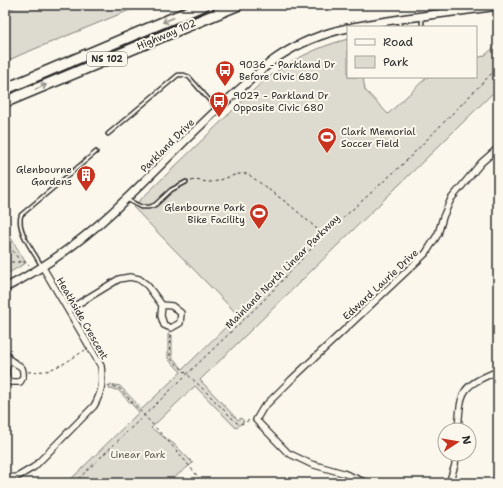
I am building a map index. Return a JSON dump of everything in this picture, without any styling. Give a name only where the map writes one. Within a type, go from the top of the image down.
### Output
[{"type":"highway","name":"Highway 102","points":[[5,89],[204,5]]},
{"type":"highway","name":"Highway 102","points":[[5,102],[238,5]]},
{"type":"street","points":[[357,26],[374,22],[399,23],[422,17],[498,6]]},
{"type":"street","name":"Parkland Drive","points":[[5,288],[69,248],[127,199],[218,109],[277,57],[313,39],[347,28]]},
{"type":"street","name":"Edward Laurie Drive","points":[[256,420],[264,408],[291,380],[426,253],[438,234],[443,216],[451,199],[482,163],[498,148]]},
{"type":"street","name":"Heathside Crescent","points":[[5,478],[17,477],[34,468],[94,406],[100,395],[102,385],[101,366],[42,266]]},
{"type":"street","points":[[68,310],[119,279],[130,277],[139,279],[146,285],[162,305],[161,316],[164,325],[171,328],[180,323],[181,313],[172,306],[162,305]]},
{"type":"street","points":[[5,351],[9,359],[20,366],[24,372],[20,382],[11,382],[7,380],[6,370],[9,359]]},
{"type":"street","points":[[459,422],[460,400],[467,388],[476,380],[498,371]]},
{"type":"street","points":[[256,420],[288,453],[311,464],[343,473],[367,483]]},
{"type":"street","points":[[449,483],[455,462]]},
{"type":"lane","points":[[422,17],[422,26]]},
{"type":"lane","points":[[108,134],[178,75],[184,74],[189,77],[218,109]]},
{"type":"lane","points":[[42,266],[24,236],[19,221],[21,215],[96,152]]},
{"type":"lane","points":[[127,199],[141,207],[149,207],[155,205],[171,190],[186,182]]},
{"type":"path","name":"Mainland North Linear Parkway","points":[[74,483],[263,301],[324,235],[403,164],[498,67]]},
{"type":"path","points":[[186,182],[194,180],[211,182],[236,174],[248,174],[291,206],[324,235]]},
{"type":"path","points":[[5,241],[21,262]]},
{"type":"path","points":[[5,262],[26,262],[29,265]]},
{"type":"path","points":[[171,328],[170,358],[237,423],[241,424],[251,419],[256,420]]},
{"type":"path","points":[[24,372],[47,371],[65,363],[90,346]]},
{"type":"path","points":[[102,385],[118,388],[178,452],[203,483]]},
{"type":"green space","points":[[21,5],[142,5],[5,62],[5,11]]},
{"type":"green space","name":"Linear Park","points":[[347,39],[347,78],[363,78],[365,90],[388,114],[426,78],[477,78],[477,58],[484,56],[498,44],[498,88],[200,380],[238,420],[241,418],[244,421],[236,428],[195,386],[151,428],[174,444],[193,463],[167,483],[67,483],[139,412],[118,390],[109,389],[110,384],[120,386],[142,409],[181,372],[168,359],[168,334],[172,335],[172,357],[183,369],[238,315],[133,207],[261,83],[281,68],[302,56],[336,42]]},
{"type":"green space","points":[[5,228],[26,263],[5,275]]},
{"type":"place","name":"9036 - Parkland Dr Before Civic 680","points":[[225,87]]},
{"type":"place","name":"9027 - Parkland Dr Opposite Civic 680","points":[[219,118]]},
{"type":"place","name":"Clark Memorial Soccer Field","points":[[327,154]]},
{"type":"place","name":"Glenbourne Gardens","points":[[86,192]]},
{"type":"place","name":"Glenbourne Park Bike Facility","points":[[259,230]]}]
